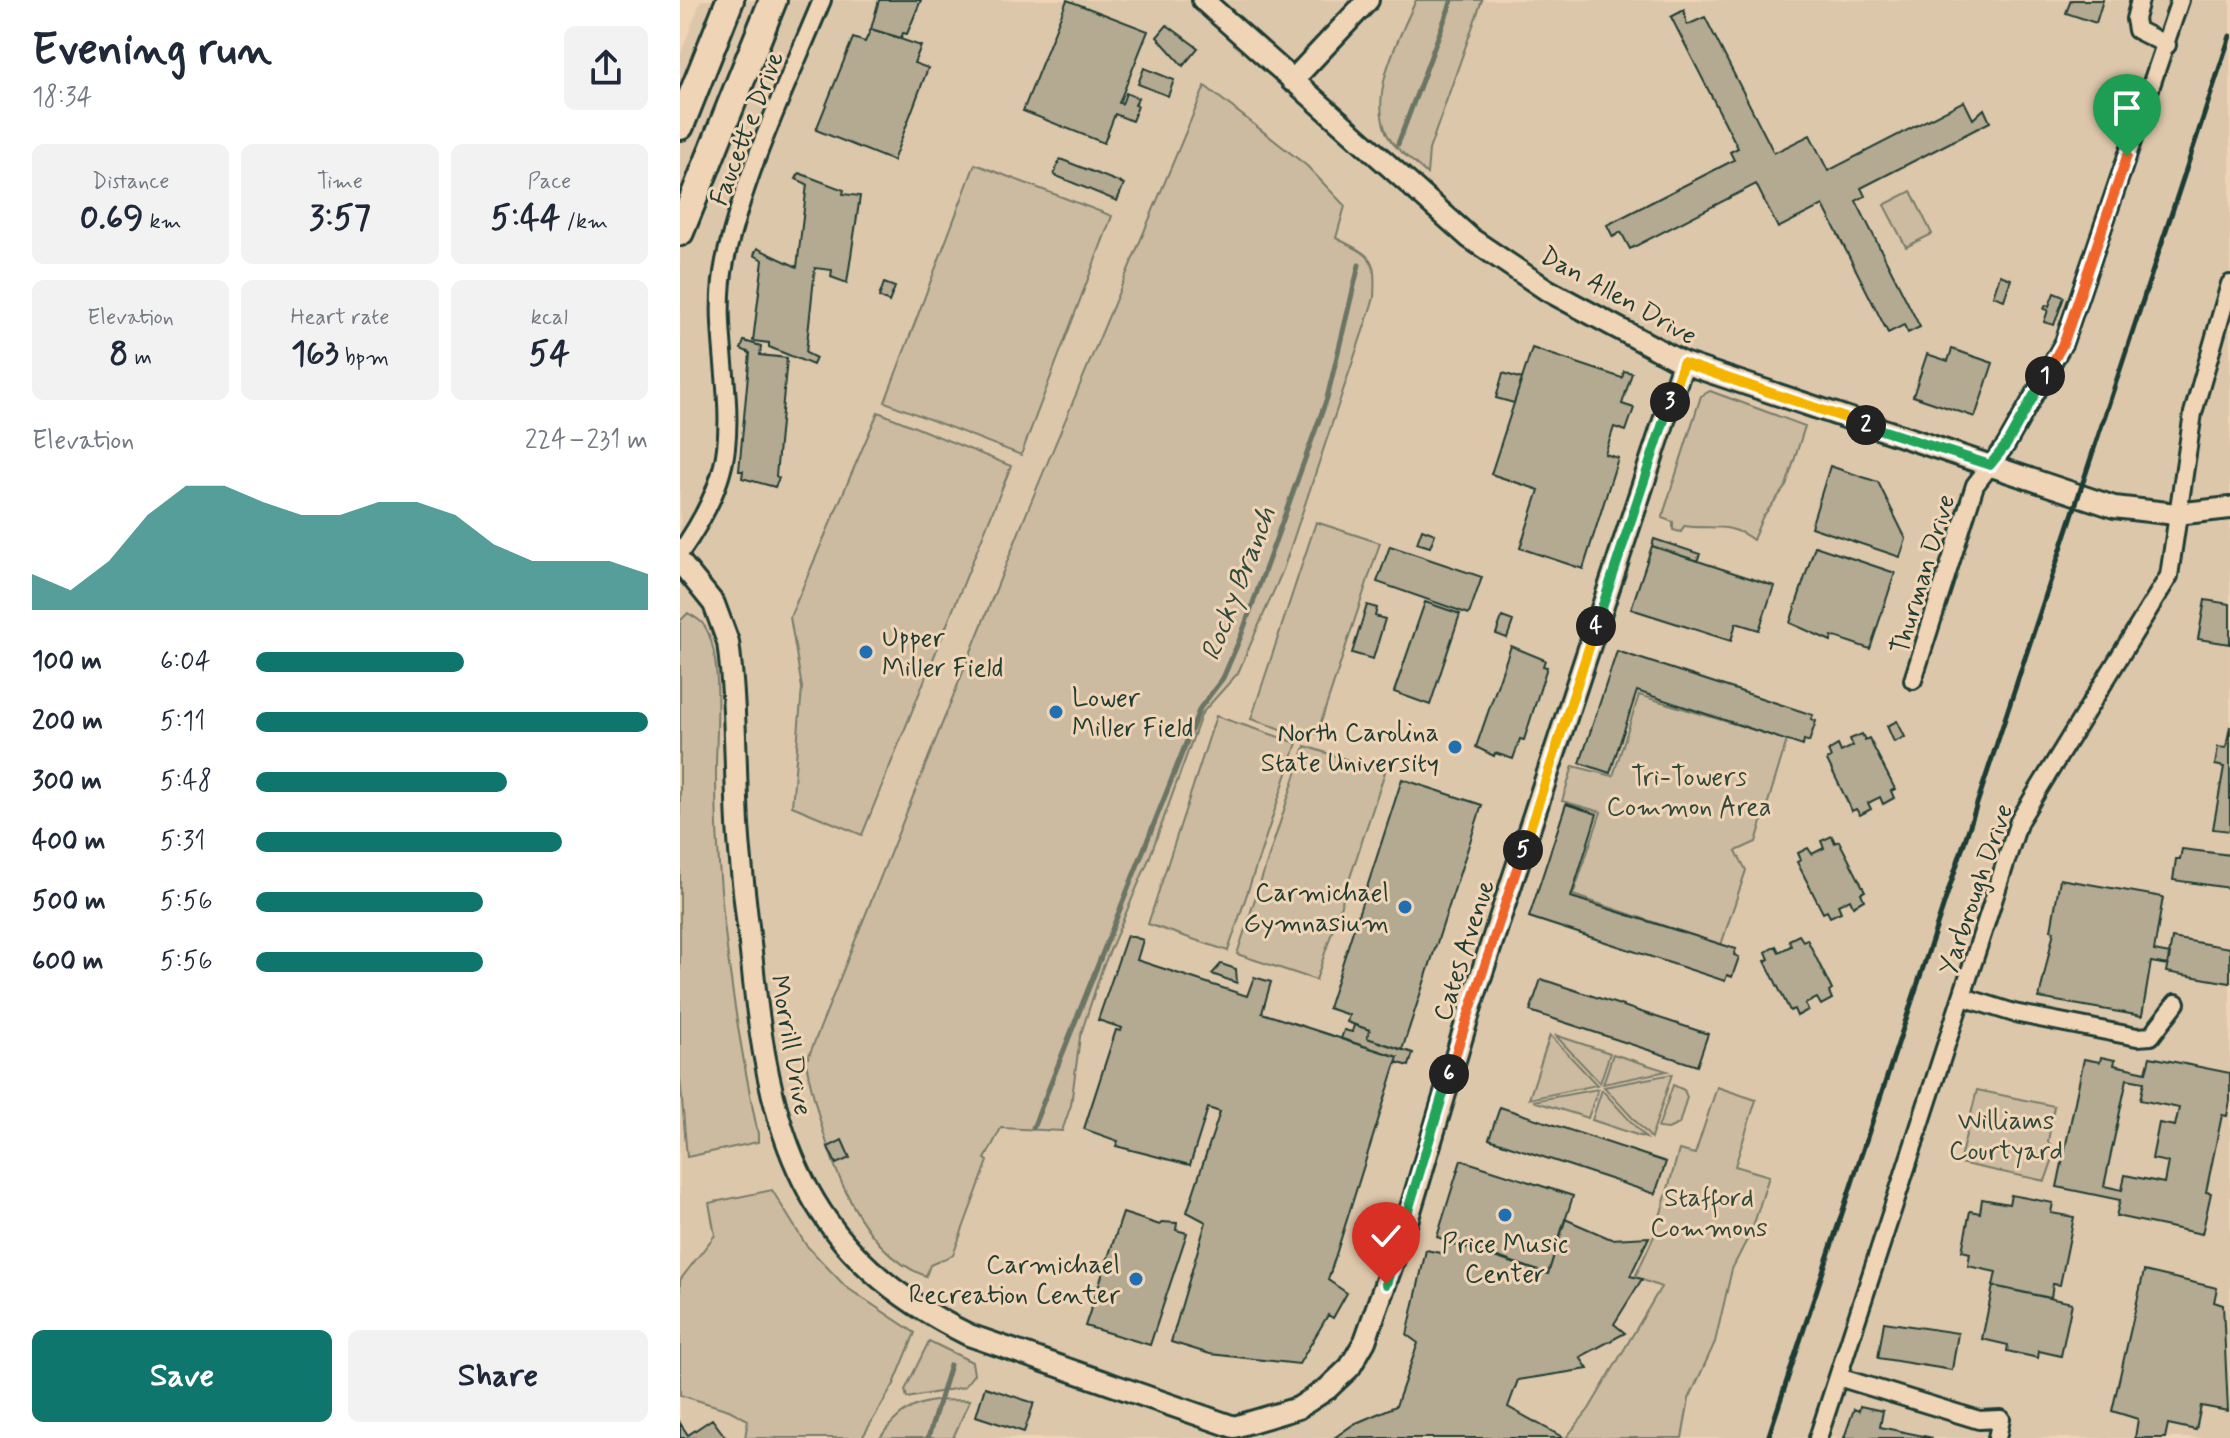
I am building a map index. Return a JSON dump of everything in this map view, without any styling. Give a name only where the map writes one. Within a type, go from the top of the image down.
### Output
[{"type":"main road","points":[[680,126],[730,0]]},
{"type":"main road","points":[[680,232],[773,0]]},
{"type":"street","name":"Faucette Drive","points":[[680,553],[717,485],[726,449],[719,335],[725,262],[752,170],[822,0]]},
{"type":"street","name":"Dan Allen Drive","points":[[1203,0],[1470,238],[1547,290],[1683,363],[2114,507],[2176,514],[2230,508]]},
{"type":"street","points":[[1292,81],[1368,0]]},
{"type":"street","points":[[2140,0],[2135,19],[2137,30],[2167,45]]},
{"type":"street","name":"Thurman Drive","points":[[1913,680],[1975,485],[2006,445],[2064,342],[2180,0]]},
{"type":"street","name":"Yarbrough Drive","points":[[1818,1438],[2019,821],[2116,661],[2162,593],[2174,556],[2176,514],[2193,413],[2230,284]]},
{"type":"street","name":"Cates Avenue","points":[[1231,1432],[1298,1408],[1327,1389],[1350,1367],[1365,1341],[1405,1228],[1472,1003],[1683,363]]},
{"type":"street","name":"Morrill Drive","points":[[680,562],[714,604],[728,642],[743,894],[765,1069],[783,1139],[812,1198],[837,1234],[866,1265],[903,1297],[933,1317],[969,1335],[1231,1432]]},
{"type":"street","points":[[1963,997],[2014,1013],[2137,1037],[2151,1036],[2176,1003]]},
{"type":"street","points":[[1838,1377],[1979,1420],[2001,1419],[1997,1438]]},
{"type":"shaded area","name":"North Carolina State University","points":[[701,0],[2230,0],[2230,1438],[680,1438],[680,56]]},
{"type":"green space","points":[[1416,0],[1482,0],[1429,150],[1427,174],[1390,139],[1382,118],[1381,101],[1388,65]]},
{"type":"green space","name":"Lower Miller Field","points":[[1205,86],[1307,166],[1345,206],[1336,238],[1370,259],[1374,274],[1374,298],[1283,570],[1238,673],[1202,713],[1149,859],[1102,969],[1080,1037],[1071,1105],[1062,1131],[1001,1128],[985,1159],[988,1161],[953,1255],[930,1265],[926,1276],[900,1262],[877,1241],[859,1215],[843,1186],[831,1154],[806,1063],[1031,502]]},
{"type":"green space","points":[[975,164],[1112,216],[1021,455],[885,402]]},
{"type":"green space","points":[[1911,191],[1932,234],[1906,247],[1884,205]]},
{"type":"green space","points":[[1710,391],[1805,426],[1786,486],[1762,518],[1753,540],[1727,528],[1684,526],[1681,532],[1673,530],[1673,522],[1662,518],[1701,396]]},
{"type":"green space","name":"Upper Miller Field","points":[[878,412],[1011,466],[862,835],[792,806],[802,688],[790,617]]},
{"type":"green space","points":[[1316,522],[1380,543],[1317,734],[1313,733],[1311,739],[1251,719]]},
{"type":"green space","points":[[688,613],[703,624],[714,653],[717,692],[716,813],[722,906],[733,998],[758,1142],[687,1157],[680,1077],[680,621]]},
{"type":"green space","name":"Tri-Towers Common Area","points":[[1639,695],[1787,740],[1756,842],[1736,851],[1746,870],[1721,945],[1573,895],[1601,812],[1562,801],[1573,766],[1613,776]]},
{"type":"green space","points":[[1216,716],[1297,743],[1228,951],[1148,924]]},
{"type":"green space","points":[[1305,746],[1385,772],[1316,980],[1237,954]]},
{"type":"green space","points":[[1550,1035],[1597,1085],[1529,1099]]},
{"type":"green space","points":[[1555,1035],[1610,1053],[1600,1083]]},
{"type":"green space","points":[[1613,1054],[1667,1071],[1603,1084]]},
{"type":"green space","points":[[1672,1074],[1651,1138],[1604,1087]]},
{"type":"green space","points":[[1673,1085],[1684,1090],[1687,1097],[1679,1124],[1668,1129],[1658,1128]]},
{"type":"green space","name":"Stafford Commons","points":[[1717,1087],[1756,1100],[1735,1166],[1769,1176],[1752,1230],[1732,1269],[1715,1342],[1689,1399],[1682,1438],[1566,1438],[1589,1409],[1661,1287],[1635,1277],[1655,1234],[1679,1150],[1695,1154]]},
{"type":"green space","points":[[1598,1089],[1588,1118],[1533,1101]]},
{"type":"green space","points":[[1602,1090],[1646,1138],[1592,1120]]},
{"type":"green space","name":"Williams Courtyard","points":[[1977,1090],[2054,1106],[2048,1142],[2056,1150],[2045,1181],[1959,1163]]},
{"type":"green space","points":[[772,1190],[806,1245],[846,1287],[915,1333],[894,1384],[862,1438],[745,1438],[748,1420],[729,1410],[680,1395],[680,1280],[715,1235],[709,1203]]},
{"type":"green space","points":[[929,1341],[972,1362],[974,1374],[964,1387],[907,1398],[905,1390]]},
{"type":"green space","points":[[970,1400],[953,1438],[880,1438],[909,1409],[929,1402]]},
{"type":"building","points":[[879,0],[921,0],[907,34],[903,33],[901,38],[871,29]]},
{"type":"building","points":[[1067,0],[1148,31],[1119,103],[1122,104],[1126,93],[1138,98],[1135,105],[1138,106],[1132,121],[1115,114],[1104,143],[1023,111]]},
{"type":"building","points":[[2071,0],[2103,0],[2096,23],[2066,13]]},
{"type":"building","points":[[1684,10],[1687,25],[1705,17],[1774,153],[1810,135],[1828,171],[1964,101],[1973,119],[1984,109],[1990,122],[1861,188],[1865,196],[1856,201],[1920,327],[1908,333],[1904,325],[1888,333],[1823,205],[1778,228],[1756,184],[1630,249],[1621,232],[1613,237],[1607,225],[1734,160],[1730,152],[1738,148],[1671,17]]},
{"type":"building","points":[[1167,25],[1198,48],[1183,66],[1157,37]]},
{"type":"building","points":[[871,29],[921,46],[914,63],[928,68],[893,161],[816,130],[853,38],[865,42]]},
{"type":"building","points":[[1144,68],[1174,80],[1168,96],[1138,84]]},
{"type":"building","points":[[1060,159],[1124,184],[1117,201],[1054,175]]},
{"type":"building","points":[[799,173],[844,190],[843,194],[860,196],[847,283],[831,277],[832,270],[815,268],[806,353],[816,358],[813,365],[769,347],[769,343],[753,341],[763,260],[754,255],[757,248],[797,267],[807,184],[796,179]]},
{"type":"building","points":[[2000,275],[2011,279],[2004,300],[1993,296]]},
{"type":"building","points":[[884,283],[895,287],[889,302],[879,297]]},
{"type":"building","points":[[2054,293],[2064,297],[2054,325],[2044,322],[2048,310],[2044,309],[2046,305],[2049,306]]},
{"type":"building","points":[[744,341],[761,346],[760,355],[787,358],[776,476],[779,478],[775,487],[742,478],[743,471],[739,471],[750,353],[741,349]]},
{"type":"building","points":[[1532,348],[1622,378],[1624,371],[1632,373],[1622,404],[1634,408],[1626,431],[1614,427],[1605,454],[1618,458],[1583,569],[1520,548],[1539,490],[1491,474]]},
{"type":"building","points":[[1952,349],[1993,363],[1975,417],[1913,396],[1927,354],[1948,361]]},
{"type":"building","points":[[1503,373],[1522,379],[1514,403],[1496,398]]},
{"type":"building","points":[[1830,466],[1878,482],[1906,539],[1900,557],[1811,527]]},
{"type":"building","points":[[1422,529],[1435,534],[1430,547],[1417,543]]},
{"type":"building","points":[[1654,539],[1700,554],[1697,561],[1652,546]]},
{"type":"building","points":[[1390,546],[1482,577],[1469,614],[1377,582]]},
{"type":"building","points":[[1652,546],[1774,586],[1759,630],[1736,623],[1731,641],[1631,609]]},
{"type":"building","points":[[1815,546],[1895,573],[1870,649],[1832,636],[1831,641],[1790,623]]},
{"type":"building","points":[[2205,600],[2230,604],[2230,644],[2198,639]]},
{"type":"building","points":[[1425,602],[1460,614],[1430,705],[1394,692]]},
{"type":"building","points":[[1367,605],[1377,608],[1375,616],[1385,619],[1373,659],[1352,653]]},
{"type":"building","points":[[1502,617],[1513,621],[1507,638],[1496,634]]},
{"type":"building","points":[[1511,646],[1545,660],[1543,666],[1547,667],[1524,740],[1520,739],[1513,759],[1495,753],[1494,756],[1476,747]]},
{"type":"building","points":[[1617,651],[1813,715],[1811,719],[1816,721],[1809,742],[1804,740],[1803,746],[1637,691],[1610,773],[1580,763]]},
{"type":"building","points":[[1897,721],[1905,737],[1894,742],[1887,726]]},
{"type":"building","points":[[2230,726],[2230,831],[2213,829],[2224,767],[2215,765],[2218,747],[2226,748]]},
{"type":"building","points":[[1862,734],[1865,740],[1869,738],[1895,789],[1891,791],[1894,798],[1883,804],[1880,797],[1868,803],[1871,809],[1860,815],[1856,809],[1852,811],[1827,760],[1831,758],[1828,751],[1838,745],[1841,752],[1853,746],[1850,739]]},
{"type":"building","name":"Carmichael Gymnasium","points":[[1402,779],[1482,805],[1402,1050],[1367,1038],[1370,1030],[1347,1022],[1349,1015],[1328,1008]]},
{"type":"building","points":[[1566,804],[1597,814],[1571,897],[1736,949],[1734,955],[1739,957],[1732,977],[1727,975],[1725,981],[1529,917]]},
{"type":"building","points":[[1832,836],[1835,843],[1839,841],[1865,891],[1861,893],[1864,900],[1853,906],[1850,899],[1838,905],[1841,912],[1830,917],[1827,911],[1823,913],[1797,862],[1801,860],[1798,853],[1808,848],[1812,854],[1824,848],[1821,841]]},
{"type":"building","points":[[2182,849],[2230,855],[2230,888],[2173,880],[2176,859],[2180,859]]},
{"type":"building","points":[[2060,879],[2163,897],[2154,951],[2170,954],[2168,965],[2151,962],[2142,1016],[2039,998],[2054,931],[2051,930]]},
{"type":"building","name":"Carmichael Gymnasium","points":[[1127,935],[1143,940],[1137,960],[1247,996],[1254,977],[1271,982],[1262,1013],[1398,1057],[1328,1280],[1347,1293],[1333,1318],[1328,1315],[1299,1364],[1210,1354],[1171,1342],[1206,1222],[1187,1212],[1220,1112],[1208,1108],[1190,1165],[1116,1146],[1118,1141],[1084,1129],[1116,1030],[1121,1031],[1122,1028],[1098,1020]]},
{"type":"building","points":[[1799,935],[1803,941],[1807,939],[1832,990],[1829,992],[1832,999],[1821,1005],[1817,998],[1805,1004],[1808,1010],[1797,1016],[1794,1009],[1790,1011],[1765,961],[1769,959],[1766,952],[1776,946],[1779,952],[1791,946],[1789,940]]},
{"type":"building","points":[[2172,938],[2230,948],[2230,983],[2166,972]]},
{"type":"building","points":[[1221,964],[1236,969],[1237,983],[1212,974]]},
{"type":"building","points":[[1541,979],[1708,1034],[1697,1066],[1530,1011]]},
{"type":"building","points":[[1354,1025],[1370,1030],[1367,1038],[1413,1053],[1409,1066],[1396,1062],[1398,1057],[1341,1039],[1344,1030],[1352,1032]]},
{"type":"building","points":[[2101,1057],[2115,1060],[2114,1065],[2146,1072],[2150,1057],[2230,1073],[2230,1101],[2227,1116],[2222,1115],[2206,1192],[2211,1193],[2202,1234],[2116,1216],[2120,1200],[2057,1187],[2084,1059],[2100,1062]],"holes":[[[2127,1079],[2144,1082],[2140,1100],[2179,1108],[2175,1126],[2159,1123],[2152,1159],[2168,1162],[2164,1183],[2125,1175],[2122,1190],[2104,1186]]]},
{"type":"building","points":[[1500,1107],[1666,1162],[1655,1194],[1489,1139]]},
{"type":"building","points":[[842,1140],[850,1158],[836,1164],[828,1147]]},
{"type":"building","name":"Price Music Center","points":[[1461,1160],[1573,1196],[1548,1274],[1437,1237]]},
{"type":"building","points":[[2011,1195],[2053,1203],[2051,1213],[2074,1217],[2060,1285],[2053,1284],[2051,1298],[1993,1286],[1996,1272],[1968,1266],[1970,1253],[1962,1251],[1970,1211],[1980,1213],[1982,1199],[2009,1204]]},
{"type":"building","name":"Carmichael Recreation Center","points":[[1123,1213],[1160,1225],[1162,1222],[1177,1223],[1176,1230],[1187,1233],[1150,1345],[1085,1326]]},
{"type":"building","points":[[1565,1219],[1611,1239],[1649,1237],[1630,1276],[1642,1279],[1614,1324],[1625,1333],[1580,1357],[1588,1369],[1518,1380],[1508,1407],[1564,1438],[1334,1438],[1354,1424],[1396,1406],[1418,1343],[1407,1335],[1426,1250],[1445,1254],[1449,1243],[1548,1274]]},
{"type":"building","points":[[2144,1271],[2217,1288],[2214,1302],[2223,1305],[2228,1411],[2201,1406],[2196,1430],[2168,1424],[2165,1438],[2135,1438],[2138,1419],[2112,1411]]},
{"type":"building","points":[[1993,1286],[2072,1303],[2061,1356],[2039,1351],[2038,1358],[2007,1351],[2008,1345],[1982,1339]]},
{"type":"building","points":[[1884,1322],[1958,1333],[1952,1370],[1878,1358]]},
{"type":"building","points":[[985,1387],[1034,1403],[1024,1432],[976,1416]]},
{"type":"building","points":[[1860,1406],[1883,1411],[1880,1427],[1933,1438],[1844,1438],[1854,1409],[1859,1411]]},
{"type":"building","points":[[712,1419],[726,1438],[680,1438],[680,1423],[688,1435]]},
{"type":"waterway","name":"Rocky Branch","points":[[1398,144],[1452,0]]},
{"type":"waterway","name":"Rocky Branch","points":[[1033,1128],[1200,708],[1223,678],[1241,636],[1327,398],[1359,265]]},
{"type":"waterway","name":"Rocky Branch","points":[[928,1438],[950,1365]]},
{"type":"railway","points":[[1768,1438],[2230,36]]},
{"type":"place","name":"Upper Miller Field","points":[[866,652]]},
{"type":"place","name":"Lower Miller Field","points":[[1056,712]]},
{"type":"place","name":"North Carolina State University","points":[[1455,747]]},
{"type":"place","name":"Carmichael Gymnasium","points":[[1405,907]]},
{"type":"place","name":"Price Music Center","points":[[1505,1215]]},
{"type":"place","name":"Carmichael Recreation Center","points":[[1136,1279]]},
{"type":"route","points":[[1386,1284],[1472,1003],[1683,363],[1990,465],[2006,445],[2064,342],[2127,156]]}]
